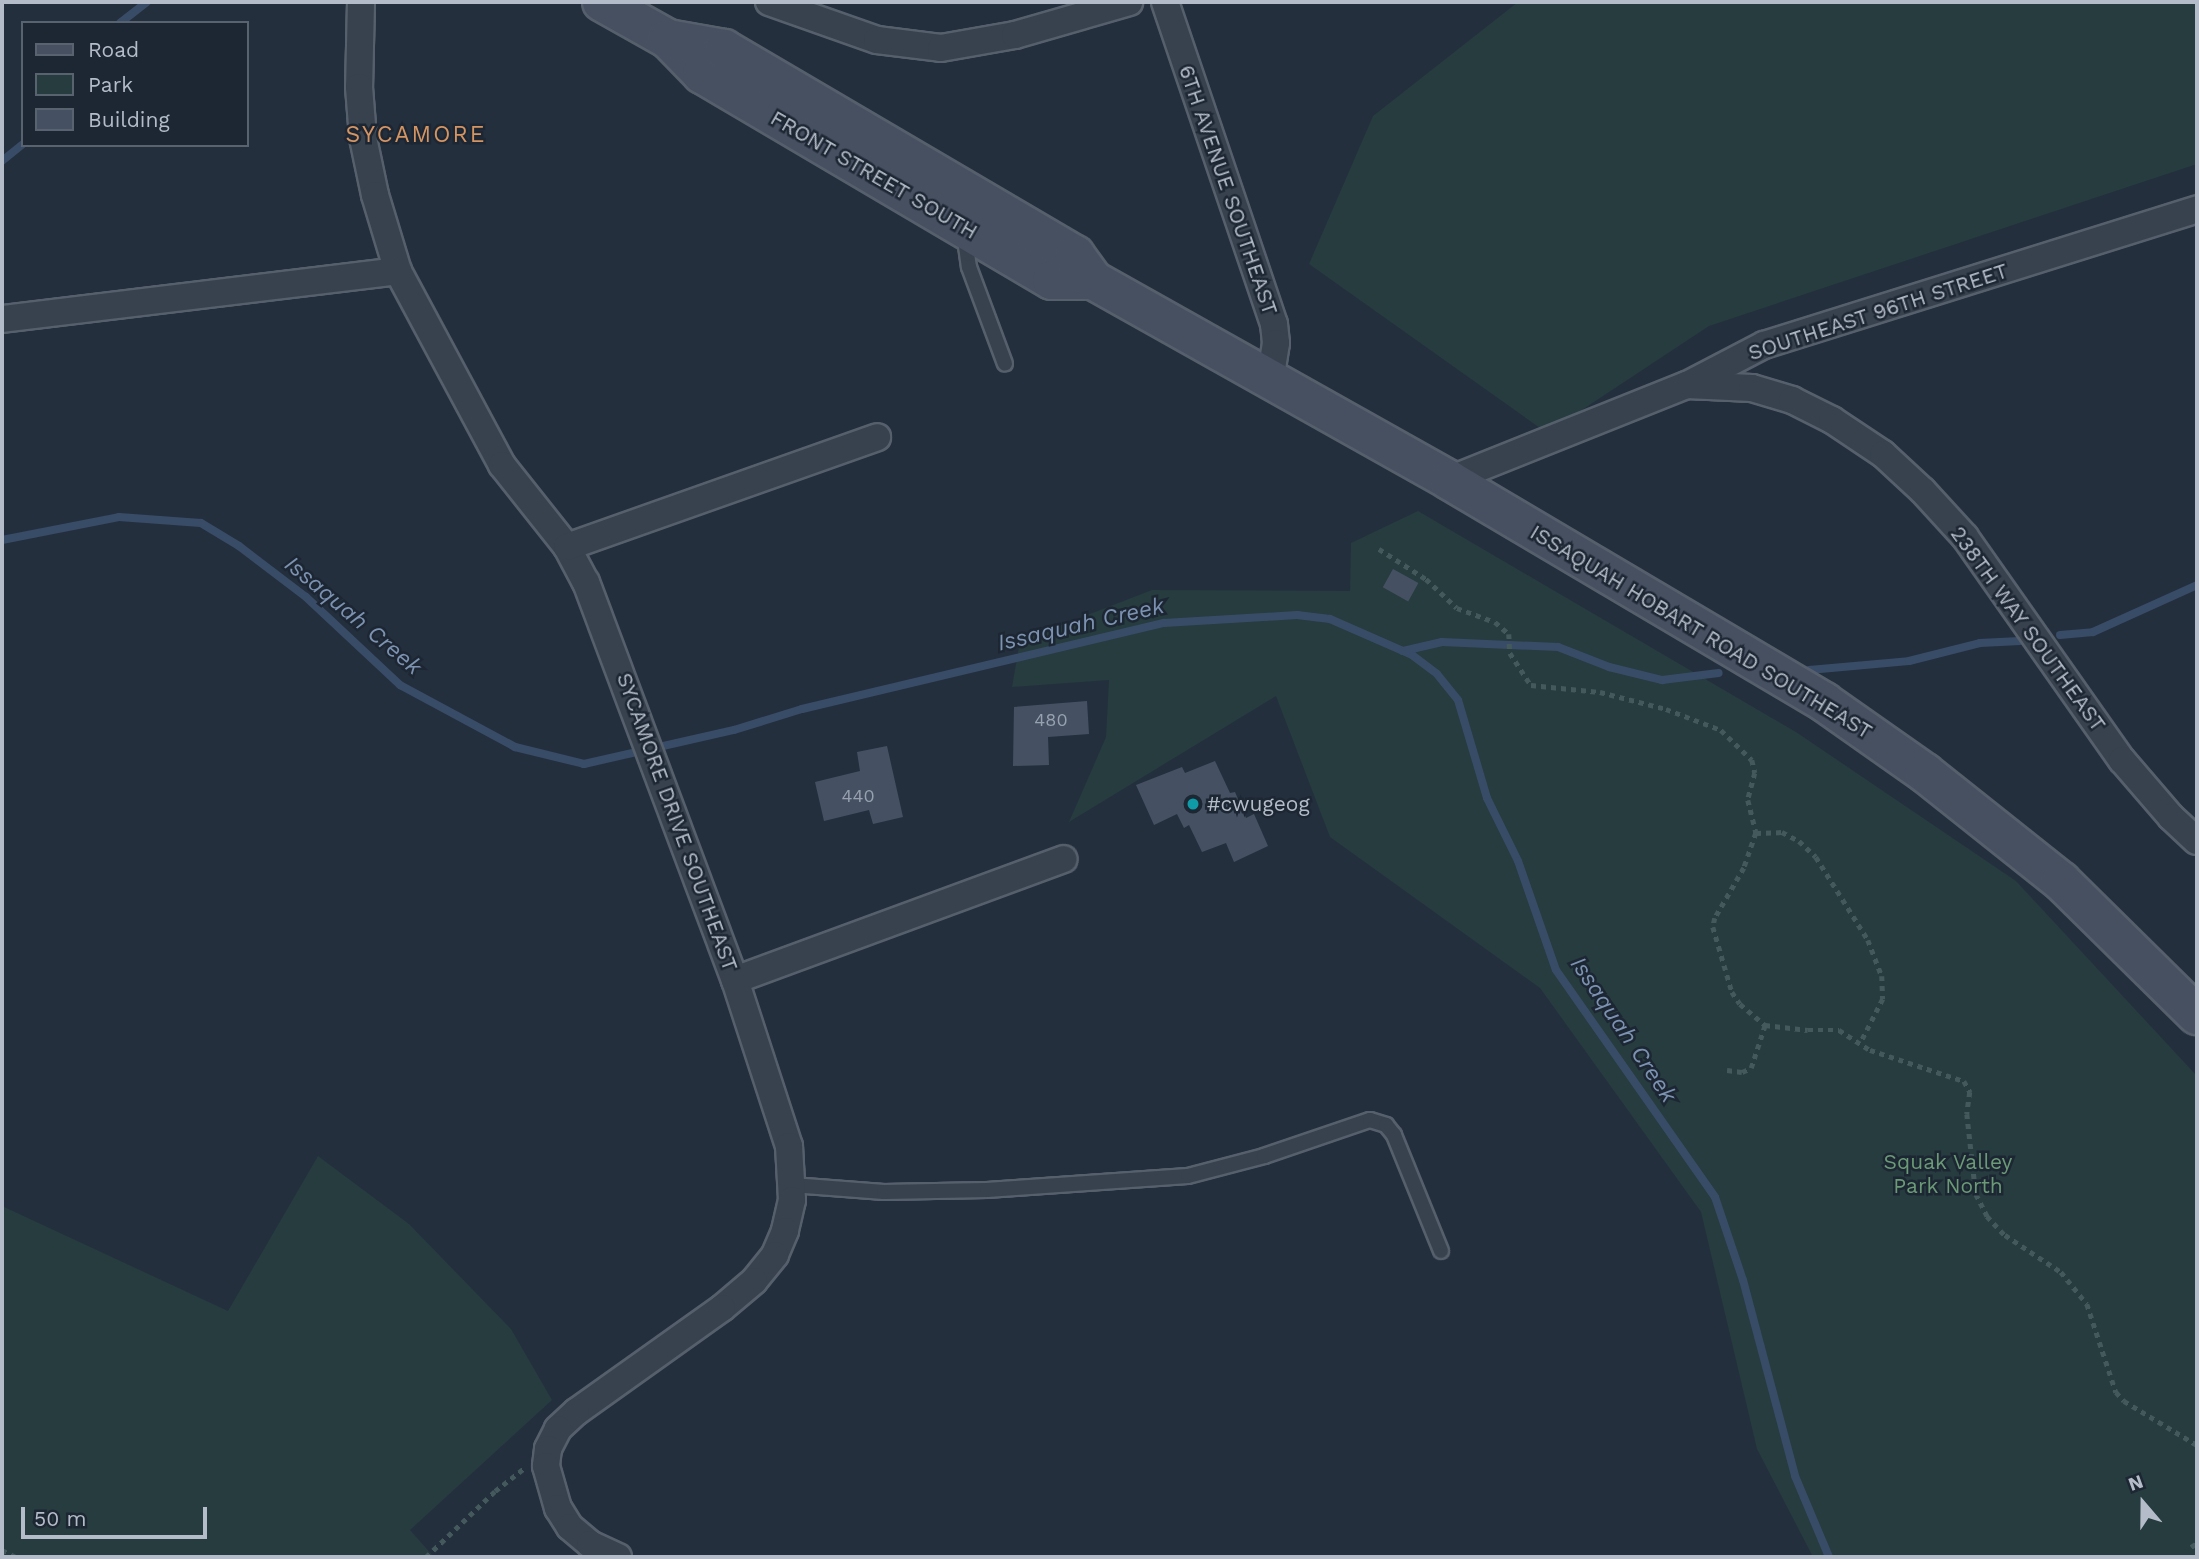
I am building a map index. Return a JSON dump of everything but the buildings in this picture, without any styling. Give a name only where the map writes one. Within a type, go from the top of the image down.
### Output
[{"type":"main road","name":"FRONT STREET SOUTH","points":[[602,2],[668,39],[702,74],[1075,255],[1093,280],[1449,480]]},
{"type":"main road","name":"FRONT STREET SOUTH","points":[[886,162],[964,228],[1052,280],[1093,280]]},
{"type":"main road","name":"ISSAQUAH HOBART ROAD SOUTHEAST","points":[[1449,480],[1824,702],[1914,765],[2061,881],[2197,1016]]},
{"type":"street","name":"SYCAMORE DRIVE SOUTHEAST","points":[[360,2],[359,87],[363,138],[375,195],[398,271],[502,465],[567,547],[603,621],[735,980],[789,1146],[792,1185],[785,1231],[775,1255],[754,1281],[722,1308],[576,1412],[558,1429],[548,1449]]},
{"type":"street","points":[[769,2],[834,13],[877,40],[941,48],[1015,34],[1129,2]]},
{"type":"street","name":"6TH AVENUE SOUTHEAST","points":[[1165,2],[1274,324],[1276,344],[1270,381]]},
{"type":"street","name":"SOUTHEAST 96TH STREET","points":[[1449,480],[1687,385],[1764,345],[2197,209]]},
{"type":"street","points":[[2,319],[398,271]]},
{"type":"street","name":"238TH WAY SOUTHEAST","points":[[1687,385],[1752,388],[1792,400],[1832,420],[1883,454],[1965,537],[2122,760],[2171,817],[2197,841]]},
{"type":"street","points":[[567,547],[877,437]]},
{"type":"street","points":[[735,980],[1063,859]]},
{"type":"street","points":[[548,1449],[546,1466],[558,1508],[570,1527],[590,1544],[618,1557]]},
{"type":"lane","points":[[964,228],[964,246],[969,267],[1005,364]]},
{"type":"lane","points":[[792,1185],[884,1192],[987,1190],[1188,1176],[1264,1156],[1370,1120],[1386,1125],[1394,1135],[1441,1251]]},
{"type":"path","points":[[1378,549],[1426,579],[1457,608],[1495,622],[1509,634],[1510,653],[1531,685],[1600,692],[1666,709],[1721,730],[1752,760],[1755,773],[1748,800],[1756,833],[1744,868],[1715,918],[1713,927],[1732,992],[1740,1004],[1765,1025],[1839,1030],[1870,1050],[1964,1081],[1970,1092],[1967,1114],[1976,1194],[1987,1216],[2005,1235],[2061,1272],[2087,1304],[2116,1392],[2124,1401],[2197,1445]]},
{"type":"path","points":[[1756,833],[1782,832],[1799,841],[1816,857],[1868,940],[1882,976],[1883,999],[1861,1042]]},
{"type":"path","points":[[1727,1070],[1742,1072],[1751,1068],[1765,1025]]},
{"type":"path","points":[[426,1557],[495,1491],[548,1449]]},
{"type":"path","points":[[2191,1547],[2197,1543]]},
{"type":"path","points":[[2,1550],[16,1557]]},
{"type":"green space","points":[[1518,2],[2197,2],[2197,164],[1709,326],[1547,433],[1309,264],[1373,116]]},
{"type":"green space","name":"Squak Valley Park North","points":[[1418,511],[1796,732],[2016,881],[2197,1076],[2197,1557],[1813,1557],[1757,1449],[1701,1212],[1540,988],[1330,837],[1276,696],[1069,822],[1106,737],[1109,680],[1012,687],[1020,641],[1152,590],[1350,591],[1351,543]]},
{"type":"green space","points":[[318,1156],[409,1224],[511,1329],[552,1400],[410,1530],[434,1557],[2,1557],[2,1206],[228,1311]]},
{"type":"waterway","points":[[123,21],[147,2]]},
{"type":"waterway","points":[[2,161],[21,146]]},
{"type":"waterway","name":"Issaquah Creek","points":[[2,540],[119,517],[201,523],[239,546],[306,597],[400,685],[515,747],[584,764],[734,730],[802,709],[1164,623],[1297,615],[1330,619],[1412,655],[1437,674],[1458,700],[1487,798],[1518,861],[1556,970],[1715,1197],[1743,1280],[1795,1476],[1829,1557]]},
{"type":"waterway","points":[[2060,635],[2093,632],[2197,585]]},
{"type":"waterway","points":[[1809,670],[1909,661],[1980,643],[2020,641]]},
{"type":"waterway","points":[[1403,651],[1442,642],[1558,647],[1609,667],[1662,680],[1719,673]]},
{"type":"place","name":"#cwugeog","points":[[1193,804]]},
{"type":"district","name":"SYCAMORE","points":[[416,135]]}]
